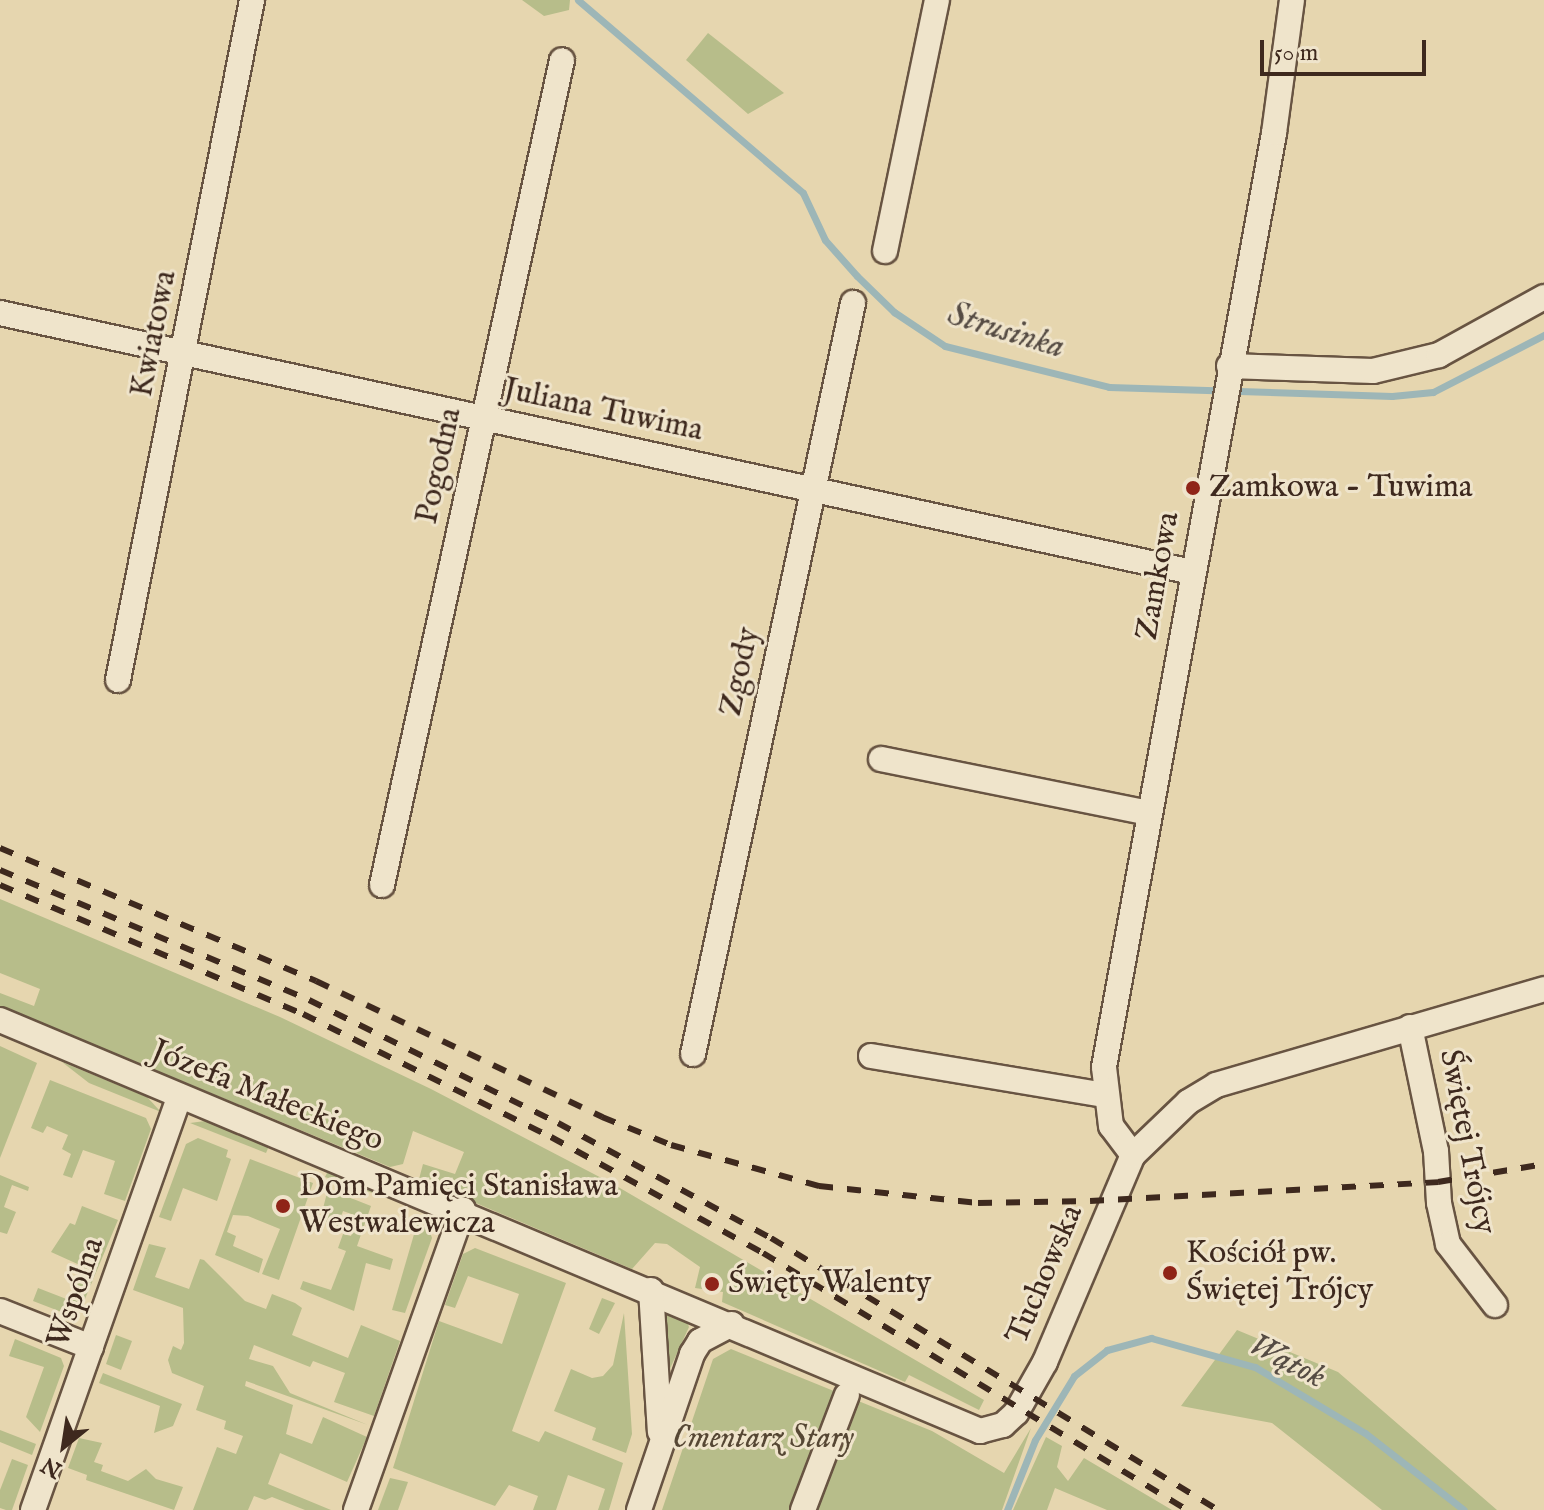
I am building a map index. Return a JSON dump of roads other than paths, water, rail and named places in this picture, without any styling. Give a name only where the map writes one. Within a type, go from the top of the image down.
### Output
[{"type":"street","name":"Kwiatowa","points":[[118,680],[252,0]]},
{"type":"street","points":[[885,251],[937,0]]},
{"type":"street","name":"Zamkowa","points":[[1133,1155],[1111,1126],[1104,1095],[1104,1067],[1228,370],[1274,133],[1292,0]]},
{"type":"street","name":"Pogodna","points":[[382,885],[562,60]]},
{"type":"street","points":[[1228,370],[1373,371],[1439,355],[1544,297]]},
{"type":"street","name":"Zgody","points":[[693,1054],[853,303]]},
{"type":"street","name":"Juliana Tuwima","points":[[0,313],[1192,572]]},
{"type":"street","points":[[881,759],[1150,813]]},
{"type":"street","name":"Tuchowska","points":[[732,1324],[971,1429],[1003,1425],[1016,1413],[1045,1362],[1133,1155],[1168,1117],[1216,1085],[1544,989]]},
{"type":"street","name":"Józefa Małeckiego","points":[[0,1020],[732,1324]]},
{"type":"street","name":"Świętej Trójcy","points":[[1410,1027],[1436,1151],[1439,1203],[1448,1244],[1495,1305]]},
{"type":"street","points":[[871,1056],[1104,1095]]},
{"type":"street","name":"Wspólna","points":[[33,1510],[180,1096]]},
{"type":"street","points":[[356,1510],[463,1210]]},
{"type":"street","points":[[651,1290],[660,1443]]},
{"type":"street","points":[[0,1311],[91,1347]]},
{"type":"street","points":[[639,1510],[692,1354],[716,1330],[732,1324]]},
{"type":"street","points":[[803,1510],[847,1395]]},
{"type":"waterway","name":"Strusinka","points":[[578,0],[803,193],[825,240],[857,276],[894,312],[945,346],[1109,387],[1392,396],[1433,392],[1544,335]]},
{"type":"waterway","name":"Wątok","points":[[1007,1510],[1035,1440],[1074,1376],[1107,1350],[1151,1338],[1255,1367],[1365,1433],[1464,1510]]},
{"type":"railway","points":[[0,848],[316,981],[602,1117],[671,1145],[819,1186],[978,1203],[1090,1201],[1438,1182],[1544,1164]]},
{"type":"railway","points":[[0,870],[309,1000],[558,1123],[771,1238],[1218,1510]]},
{"type":"railway","points":[[0,885],[303,1014],[551,1137],[763,1253],[1188,1510]]},
{"type":"place","name":"Zamkowa - Tuwima","points":[[1193,488]]},
{"type":"place","name":"Dom Pamięci Stanisława Westwalewicza","points":[[283,1206]]},
{"type":"place","name":"Kościół pw. Świętej Trójcy","points":[[1170,1273]]},
{"type":"place","name":"Święty Walenty","points":[[712,1284]]},
{"type":"park label","name":"Cmentarz Stary","points":[[763,1439]]}]
